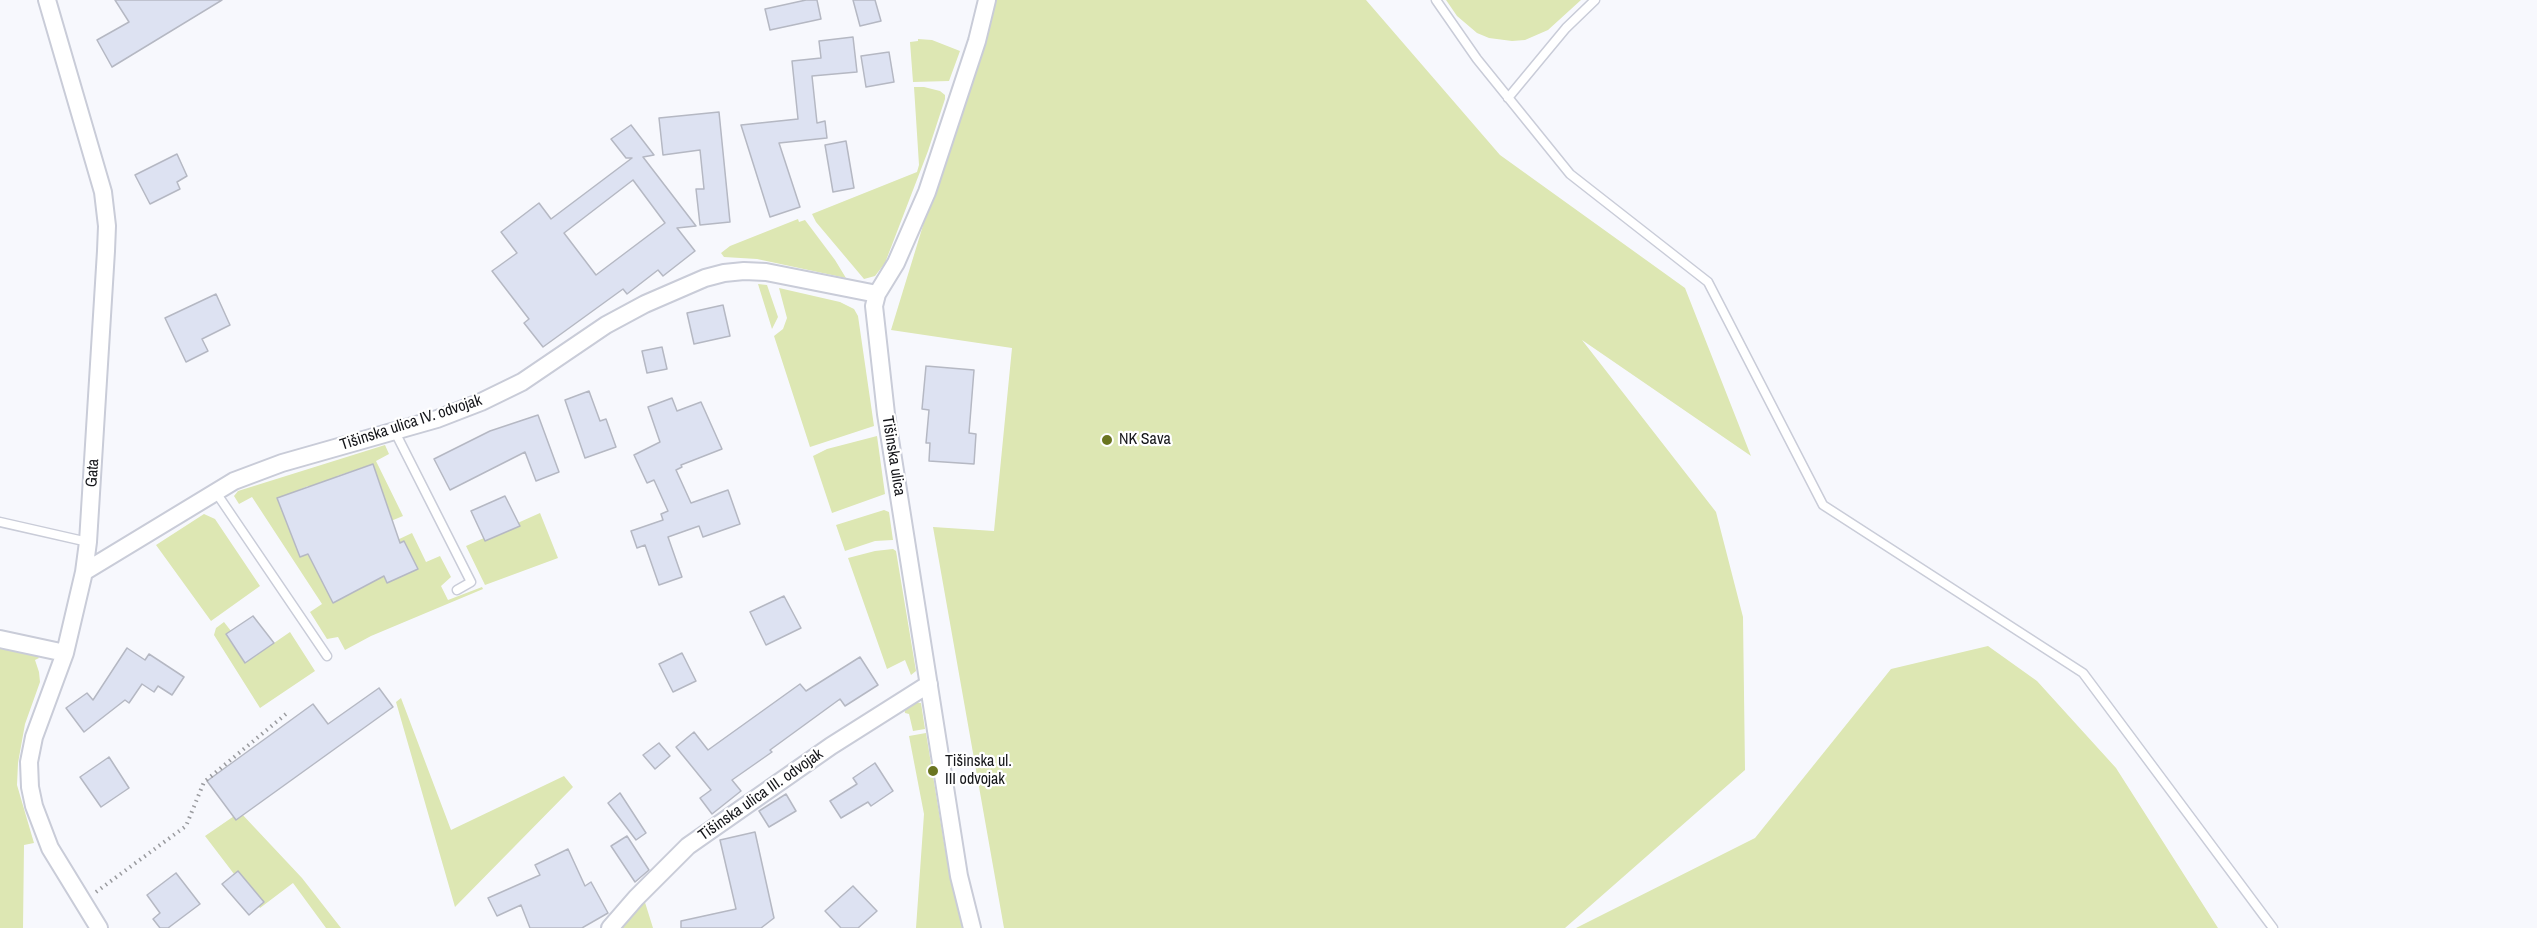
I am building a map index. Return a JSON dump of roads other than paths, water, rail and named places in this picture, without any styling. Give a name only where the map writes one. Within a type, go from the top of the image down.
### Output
[{"type":"street","name":"Gata","points":[[47,0],[103,192],[107,226],[88,542],[84,572],[65,653],[34,737],[29,762],[34,806],[50,848],[99,928]]},
{"type":"street","name":"Tišinska ulica","points":[[972,928],[960,876],[929,684],[886,414],[874,316],[877,294],[896,263],[927,192],[977,40],[987,0]]},
{"type":"street","name":"Tišinska ulica IV. odvojak","points":[[84,572],[214,491],[234,481],[282,463],[437,418],[481,402],[522,382],[606,325],[645,304],[705,278],[744,270],[877,294]]},
{"type":"street","points":[[0,639],[65,653]]},
{"type":"street","name":"Tišinska ulica III. odvojak","points":[[610,928],[636,898],[688,846],[822,752],[929,684]]},
{"type":"lane","points":[[1436,0],[1477,59],[1570,174],[1708,282],[1823,506],[2083,673],[2273,928]]},
{"type":"lane","points":[[1508,98],[1566,28],[1595,0]]},
{"type":"lane","points":[[394,430],[471,582],[457,590]]},
{"type":"lane","points":[[214,491],[327,656]]},
{"type":"lane","points":[[0,522],[88,542]]},
{"type":"place","name":"NK Sava","points":[[1107,440]]},
{"type":"place","name":"Tišinska ul. III odvojak","points":[[933,771]]}]
